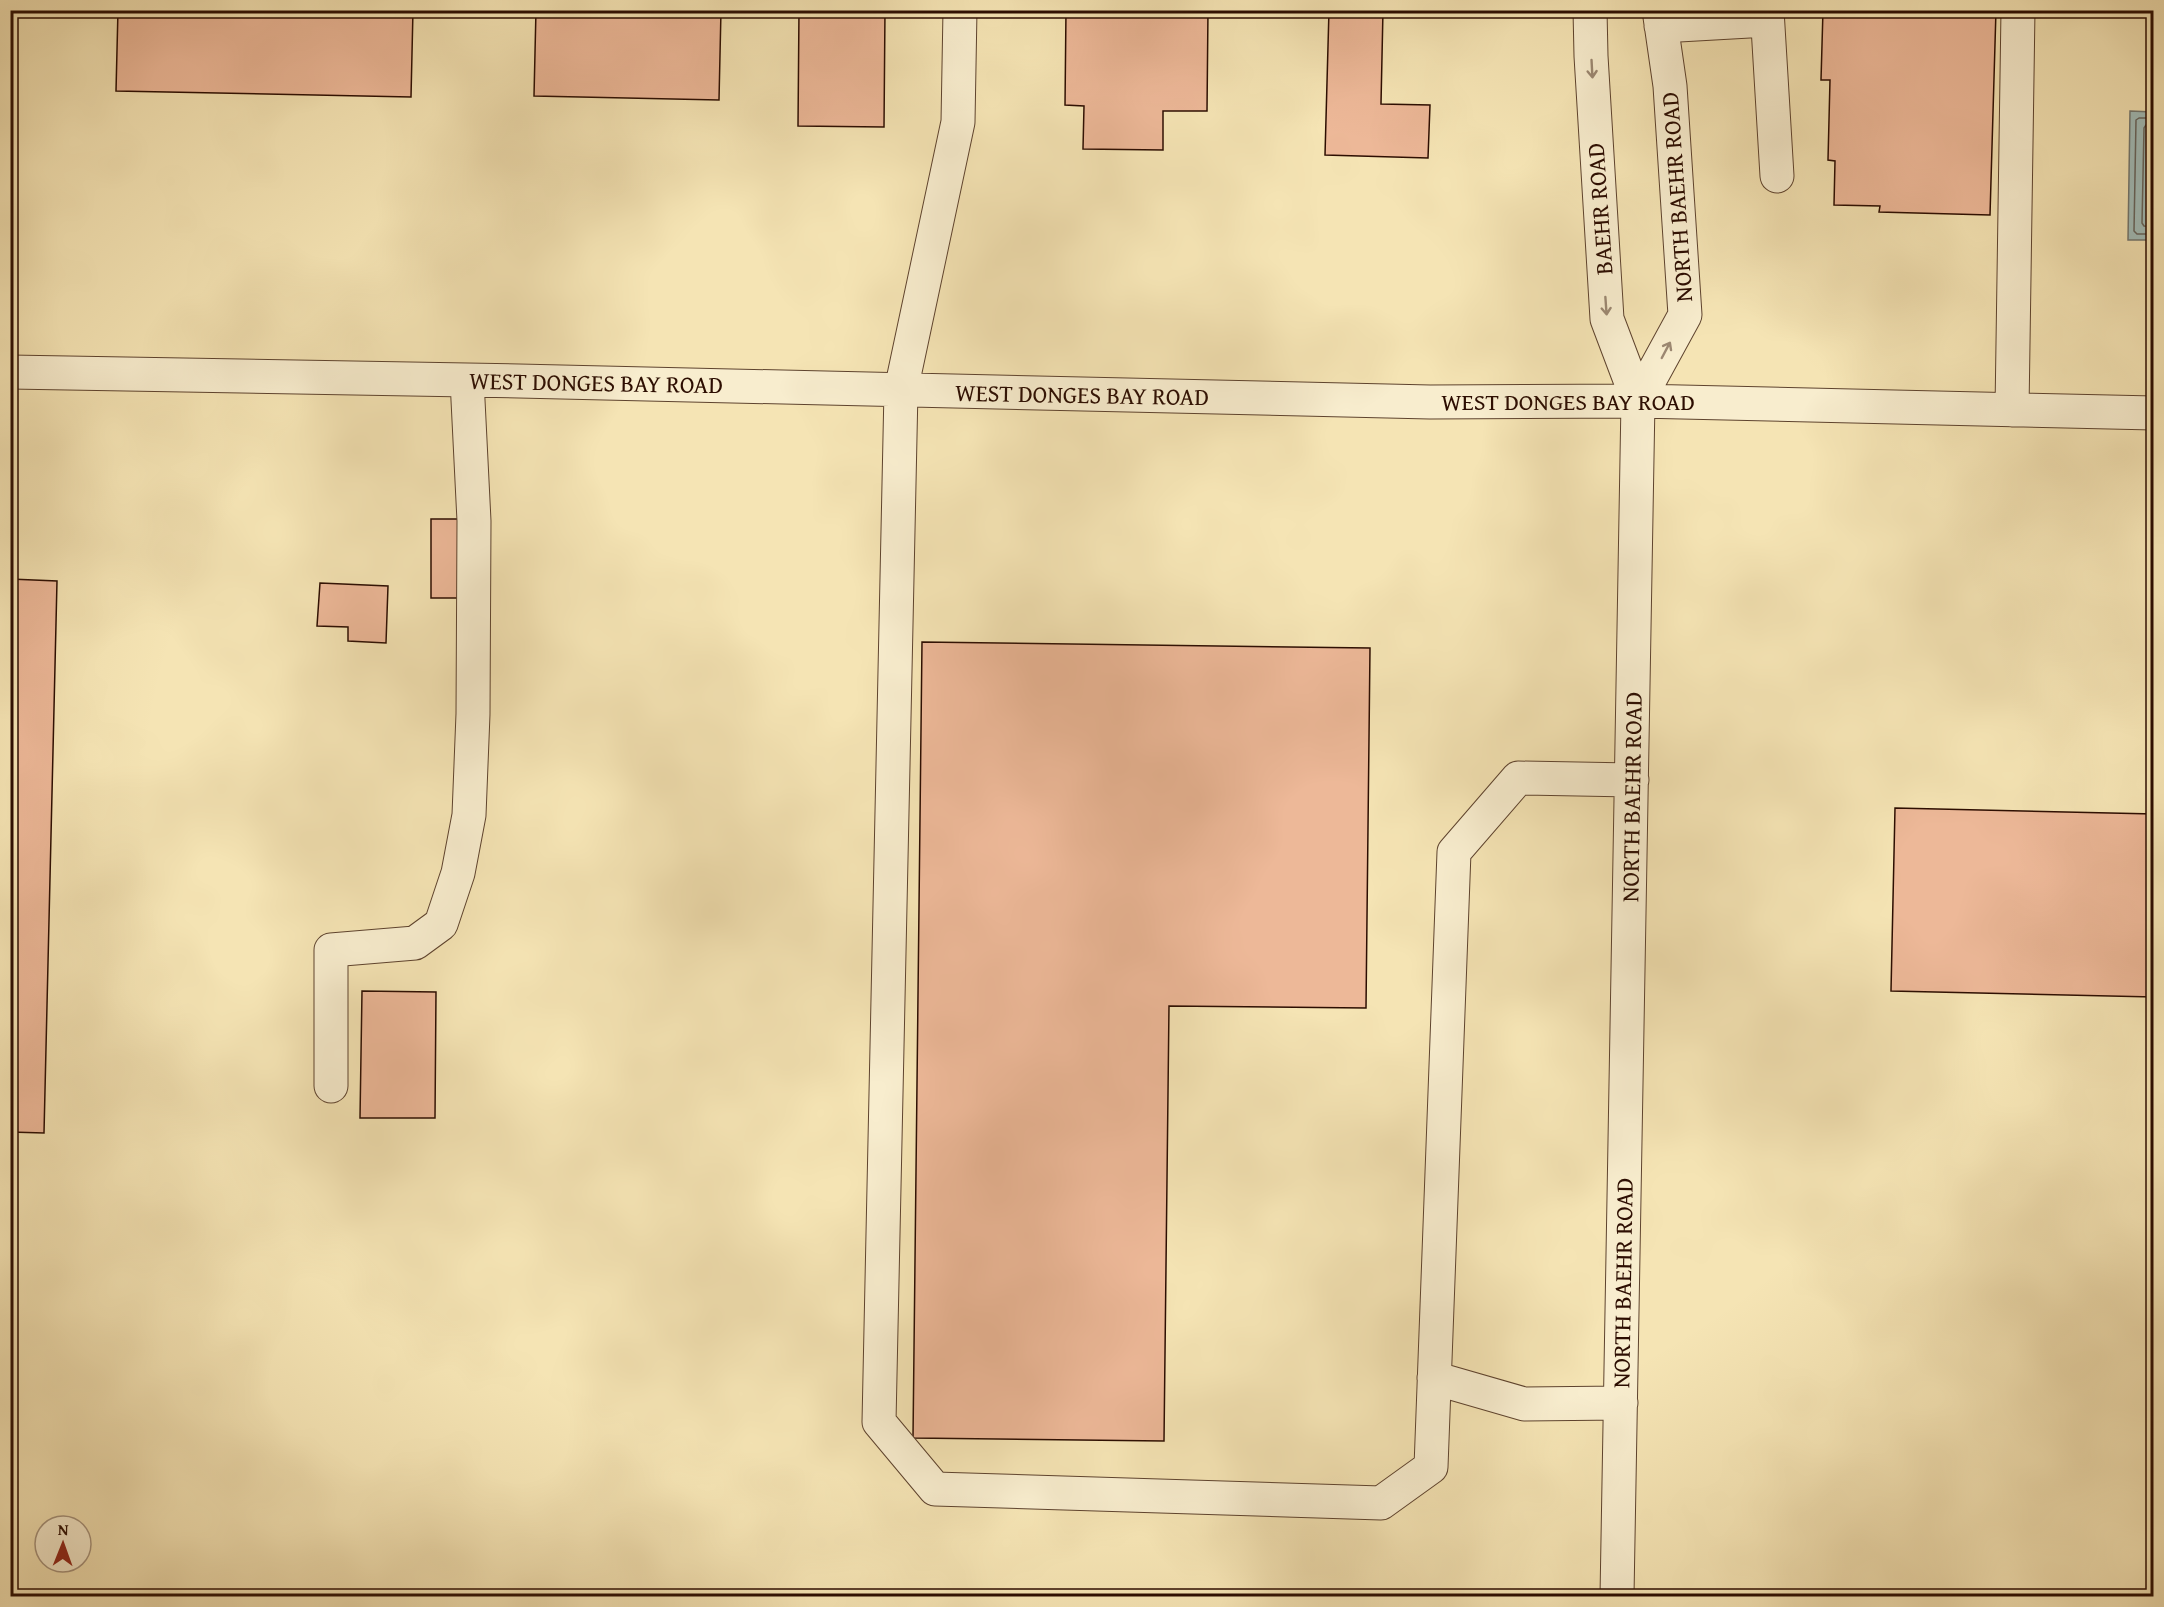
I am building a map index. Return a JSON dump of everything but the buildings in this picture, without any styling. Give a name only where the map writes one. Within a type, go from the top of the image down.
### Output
[{"type":"street","points":[[960,10],[958,122],[901,390],[879,1422],[935,1489],[1381,1503],[1431,1467],[1454,852],[1518,778],[1632,780]]},
{"type":"street","name":"BAEHR ROAD","points":[[1590,10],[1607,319],[1638,401]]},
{"type":"street","points":[[2012,410],[2018,10]]},
{"type":"street","points":[[1660,18],[1767,15],[1777,176]]},
{"type":"street","name":"NORTH BAEHR ROAD","points":[[1617,1596],[1638,401],[1685,315],[1670,86],[1660,18]]},
{"type":"street","name":"WEST DONGES BAY ROAD","points":[[10,372],[1430,402],[1638,401],[2154,413]]},
{"type":"street","points":[[331,1086],[331,950],[415,943],[441,924],[458,873],[469,815],[473,714],[474,521],[467,380]]},
{"type":"street","points":[[1434,1378],[1524,1404],[1621,1403]]},
{"type":"water","points":[[2130,111],[2153,112],[2153,240],[2128,240]]}]
